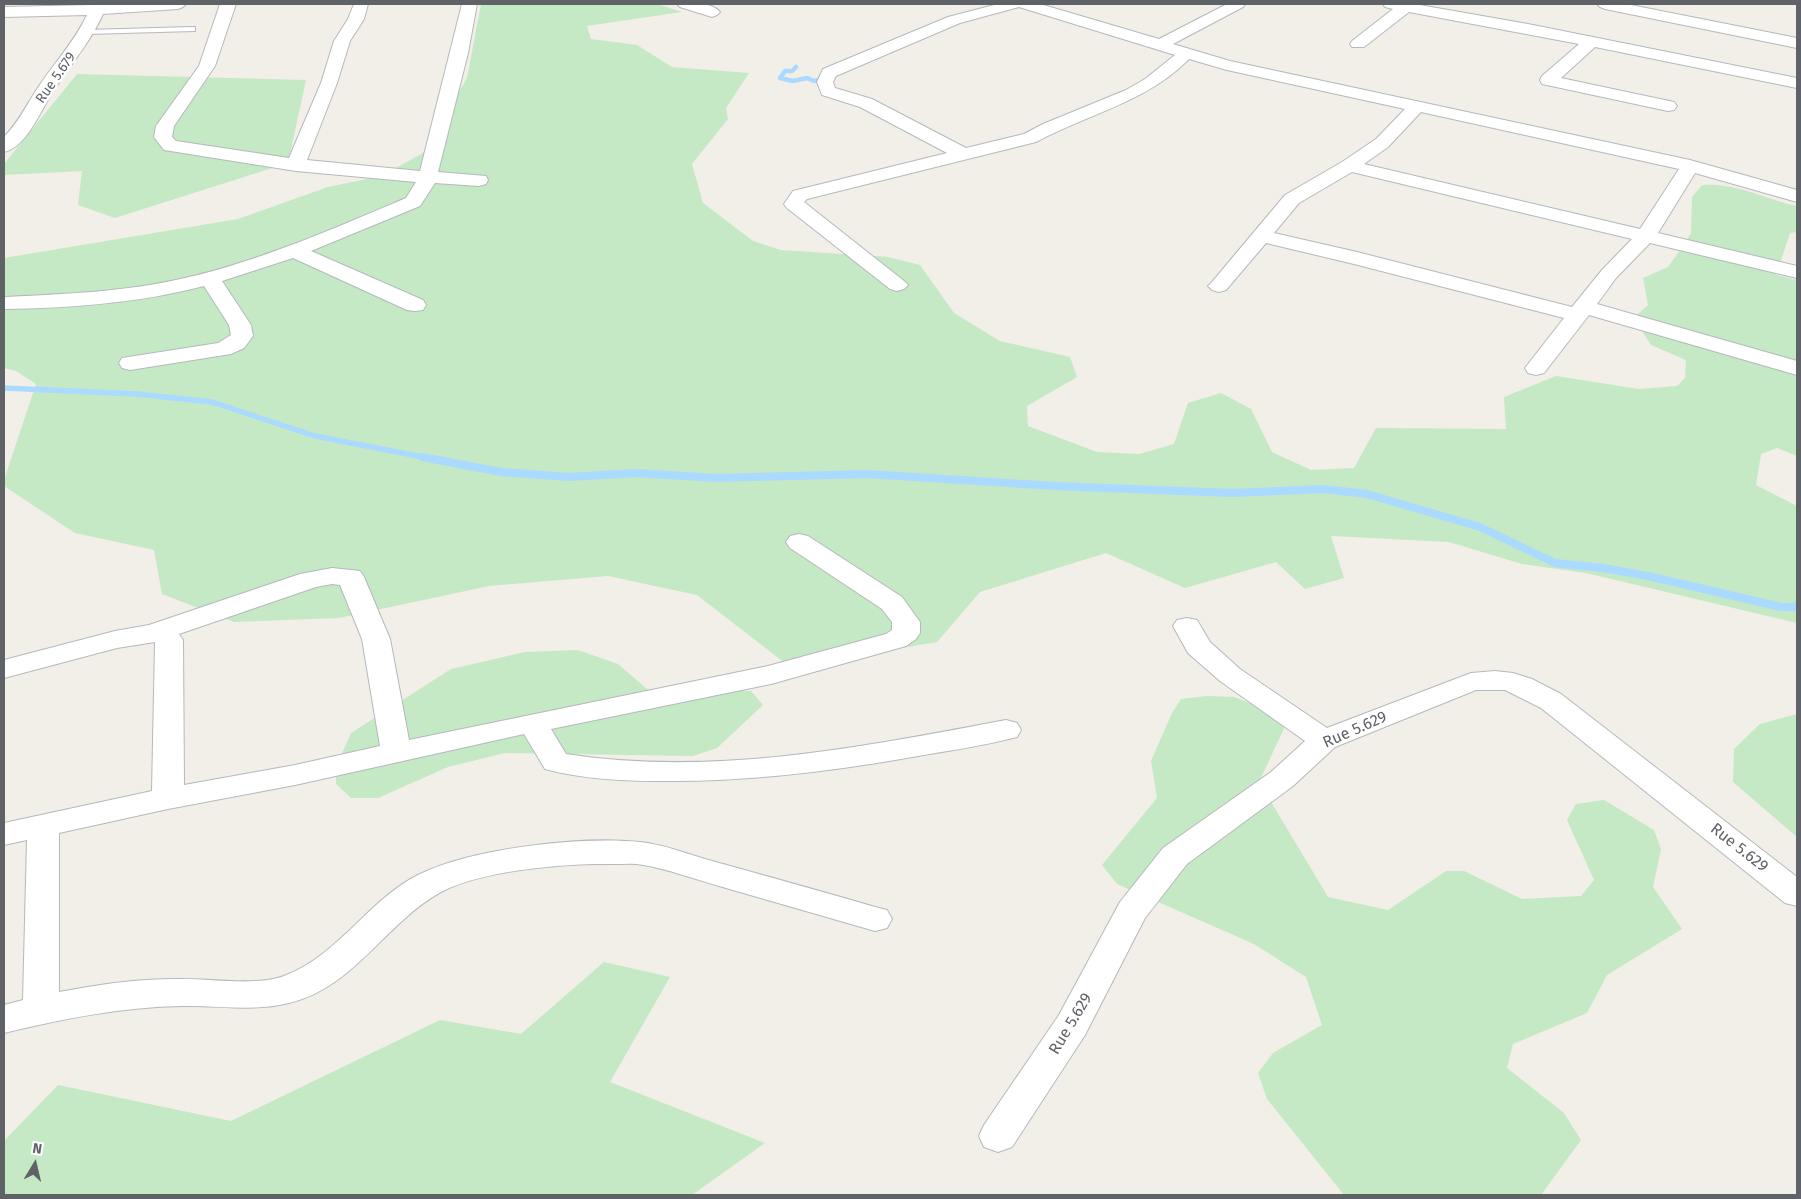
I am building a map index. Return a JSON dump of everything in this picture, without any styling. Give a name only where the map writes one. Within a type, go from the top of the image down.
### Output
[{"type":"street","points":[[4,12],[178,4]]},
{"type":"street","points":[[228,4],[207,66],[165,126],[163,137],[170,146],[296,165],[479,180]]},
{"type":"street","points":[[296,165],[329,83],[342,41],[356,19],[361,4]]},
{"type":"street","points":[[4,303],[48,302],[123,296],[210,278],[329,237],[413,202],[418,198],[427,177],[462,48],[470,4]]},
{"type":"street","points":[[685,4],[712,12]]},
{"type":"street","points":[[964,155],[866,103],[828,91],[825,82],[829,73],[954,20],[1015,4]]},
{"type":"street","points":[[1024,4],[1160,44],[1160,47],[1185,54],[1416,107],[1690,166],[1797,196]]},
{"type":"street","points":[[1160,44],[1238,4]]},
{"type":"street","points":[[1390,4],[1797,83]]},
{"type":"street","points":[[1605,4],[1797,43]]},
{"type":"street","name":"Rue 5.679","points":[[4,147],[24,126],[45,90],[87,32],[98,7]]},
{"type":"street","points":[[1358,44],[1406,7]]},
{"type":"street","points":[[1694,22],[1706,9]]},
{"type":"street","points":[[1591,42],[1548,80],[1668,106]]},
{"type":"street","points":[[897,285],[794,204],[795,200],[800,195],[1030,138],[1051,126],[1135,93],[1164,76],[1185,54]]},
{"type":"street","points":[[1219,286],[1292,199],[1349,166],[1382,143],[1416,107]]},
{"type":"street","points":[[4,126],[24,126]]},
{"type":"street","points":[[1349,166],[1797,272]]},
{"type":"street","points":[[1536,368],[1609,274],[1646,236],[1690,166]]},
{"type":"street","points":[[1260,236],[1581,311],[1797,368]]},
{"type":"street","points":[[292,250],[415,305]]},
{"type":"street","points":[[130,363],[223,349],[236,343],[242,336],[240,325],[210,278]]},
{"type":"street","points":[[4,834],[168,798],[294,776],[532,722],[771,675],[896,640],[906,633],[906,622],[892,603],[799,542]]},
{"type":"street","points":[[4,669],[115,640],[154,633],[310,580],[332,576],[350,577],[376,639],[396,753]]},
{"type":"street","points":[[1187,626],[1198,647],[1230,675],[1324,740]]},
{"type":"street","points":[[154,633],[165,635],[169,640],[168,798]]},
{"type":"street","name":"Rue 5.629","points":[[998,1136],[1072,1025],[1132,911],[1175,856],[1282,780],[1324,740],[1471,682],[1495,678],[1520,683],[1551,701],[1797,894]]},
{"type":"street","points":[[532,722],[556,762],[590,768],[681,772],[794,765],[875,754],[1006,730]]},
{"type":"street","points":[[41,1009],[43,825]]},
{"type":"street","points":[[4,1019],[41,1009],[100,998],[183,992],[245,994],[288,990],[314,977],[341,959],[397,906],[430,883],[466,870],[519,858],[586,852],[642,853],[875,919]]},
{"type":"lane","points":[[87,32],[192,29]]},
{"type":"green space","points":[[481,4],[657,4],[682,12],[587,26],[591,39],[637,45],[672,67],[749,73],[726,108],[728,119],[692,164],[703,203],[753,241],[781,250],[888,257],[920,265],[954,313],[1000,341],[1070,357],[1077,377],[1027,406],[1028,426],[1097,452],[1139,454],[1174,444],[1188,403],[1221,393],[1251,409],[1272,452],[1311,470],[1354,468],[1376,428],[1506,429],[1504,397],[1556,376],[1639,389],[1677,386],[1685,378],[1686,360],[1651,345],[1634,318],[1648,305],[1643,278],[1668,267],[1691,233],[1692,197],[1702,185],[1726,186],[1797,206],[1797,232],[1790,233],[1776,275],[1797,280],[1797,456],[1777,448],[1761,454],[1756,485],[1797,506],[1797,623],[1586,573],[1522,564],[1449,542],[1331,536],[1344,578],[1305,589],[1276,562],[1185,588],[1106,553],[980,592],[937,642],[790,667],[697,595],[608,576],[489,586],[339,618],[234,622],[162,594],[154,550],[75,533],[4,486],[4,480],[36,384],[16,371],[4,368],[4,258],[238,219],[328,187],[381,176],[423,153],[467,78]]},
{"type":"green space","points":[[77,74],[306,80],[288,163],[115,218],[78,205],[82,171],[4,175],[4,164]]},
{"type":"green space","points":[[578,650],[618,664],[647,689],[751,691],[763,705],[717,748],[693,756],[505,753],[448,767],[378,798],[351,798],[336,784],[336,767],[351,733],[451,669],[525,652]]},
{"type":"green space","points":[[1207,696],[1234,697],[1289,718],[1259,782],[1328,897],[1388,910],[1446,871],[1464,871],[1522,899],[1581,896],[1594,880],[1567,820],[1576,804],[1604,800],[1654,830],[1661,849],[1653,887],[1682,929],[1607,975],[1587,1013],[1513,1044],[1507,1068],[1564,1113],[1581,1140],[1541,1195],[1344,1195],[1267,1099],[1258,1073],[1273,1053],[1322,1025],[1306,977],[1254,944],[1117,884],[1102,865],[1157,798],[1151,761],[1172,713],[1181,699]]},
{"type":"green space","points":[[1797,714],[1797,837],[1733,782],[1734,749],[1760,724]]},
{"type":"green space","points":[[604,962],[670,977],[610,1082],[765,1143],[692,1195],[4,1195],[4,1141],[58,1085],[231,1121],[440,1020],[521,1034]]},
{"type":"waterway","points":[[796,67],[792,71],[785,71],[780,78],[793,81],[807,78],[814,81],[827,78]]},
{"type":"waterway","points":[[4,388],[137,394],[212,402],[315,436],[428,458]]},
{"type":"waterway","points":[[422,457],[501,472],[569,477],[636,473],[716,478],[867,474],[1055,486],[1232,493],[1324,489],[1367,494],[1480,527],[1555,563],[1603,568],[1648,576],[1781,607],[1795,607],[1797,605]]}]
